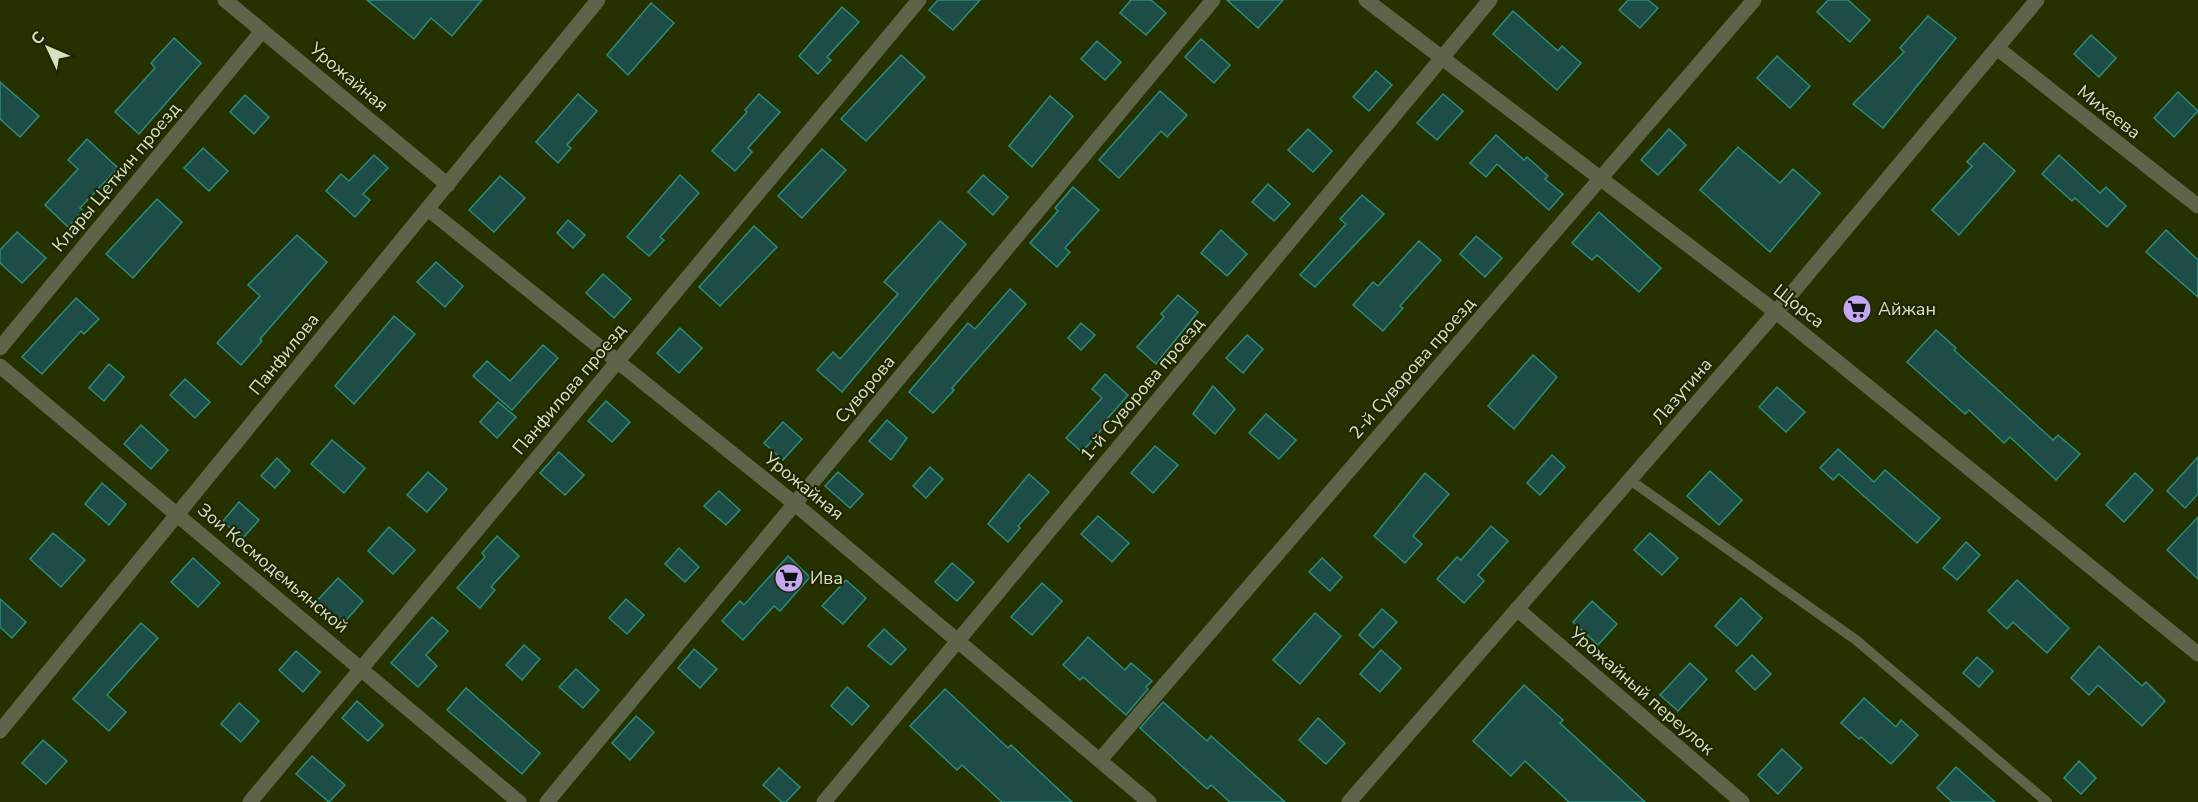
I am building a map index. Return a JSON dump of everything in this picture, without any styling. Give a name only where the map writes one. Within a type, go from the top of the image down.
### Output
[{"type":"street","name":"Урожайная","points":[[225,0],[448,185]]},
{"type":"street","name":"Панфилова","points":[[0,731],[598,0]]},
{"type":"street","name":"Панфилова проезд","points":[[250,802],[919,0]]},
{"type":"street","name":"Суворова","points":[[547,802],[1213,0]]},
{"type":"street","name":"Щорса","points":[[1366,0],[1776,312],[2198,654]]},
{"type":"street","name":"1-й Суворова проезд","points":[[824,802],[1490,0]]},
{"type":"street","name":"2-й Суворова проезд","points":[[1100,760],[1754,0]]},
{"type":"street","name":"Лазутина","points":[[1349,802],[1776,312],[2037,0]]},
{"type":"street","name":"Клары Цеткин проезд","points":[[0,348],[262,31]]},
{"type":"street","name":"Михеева","points":[[1997,48],[2198,206]]},
{"type":"street","name":"Урожайная","points":[[428,208],[795,504],[1149,802]]},
{"type":"street","name":"Зои Космодемьянской","points":[[0,366],[179,513],[519,802]]},
{"type":"street","name":"Урожайный переулок","points":[[1517,609],[1742,802]]},
{"type":"lane","points":[[1630,480],[1856,640],[2048,802]]},
{"type":"building","points":[[367,0],[482,0],[452,36],[431,18],[414,39]]},
{"type":"building","points":[[938,0],[980,0],[953,30],[929,10]]},
{"type":"building","points":[[1131,0],[1151,0],[1166,13],[1146,35],[1120,13]]},
{"type":"building","points":[[1227,0],[1283,0],[1258,28]]},
{"type":"building","points":[[1628,0],[1648,0],[1658,8],[1640,28],[1619,10]]},
{"type":"building","points":[[1828,0],[1848,0],[1870,20],[1850,42],[1817,12]]},
{"type":"building","points":[[651,3],[674,23],[628,75],[607,55]]},
{"type":"building","points":[[842,7],[859,22],[827,57],[831,60],[818,74],[799,56]]},
{"type":"building","points":[[1513,11],[1558,51],[1562,46],[1581,63],[1557,90],[1493,34]]},
{"type":"building","points":[[1928,16],[1956,38],[1883,128],[1853,104],[1904,52],[1900,48]]},
{"type":"building","points":[[2091,35],[2116,58],[2099,77],[2074,54]]},
{"type":"building","points":[[174,38],[201,63],[139,134],[115,112],[155,68],[151,63]]},
{"type":"building","points":[[1201,39],[1230,65],[1214,83],[1185,57]]},
{"type":"building","points":[[1097,41],[1121,62],[1105,80],[1081,59]]},
{"type":"building","points":[[901,55],[925,77],[866,141],[841,119]]},
{"type":"building","points":[[1777,56],[1810,86],[1790,108],[1757,78]]},
{"type":"building","points":[[1376,71],[1392,85],[1369,111],[1353,97]]},
{"type":"building","points":[[0,82],[39,116],[20,137],[0,119]]},
{"type":"building","points":[[1160,91],[1187,115],[1167,137],[1161,131],[1119,178],[1099,160]]},
{"type":"building","points":[[2178,92],[2198,111],[2174,137],[2154,118]]},
{"type":"building","points":[[578,94],[597,111],[567,145],[571,148],[558,163],[536,142]]},
{"type":"building","points":[[759,94],[780,112],[748,148],[752,152],[735,171],[712,151],[747,112],[745,110]]},
{"type":"building","points":[[1443,94],[1463,111],[1437,140],[1417,123]]},
{"type":"building","points":[[245,95],[269,117],[254,134],[230,112]]},
{"type":"building","points":[[1050,96],[1073,116],[1032,167],[1009,146]]},
{"type":"building","points":[[1308,129],[1332,151],[1313,172],[1288,150]]},
{"type":"building","points":[[1669,129],[1686,145],[1658,175],[1641,160]]},
{"type":"building","points":[[1496,135],[1524,160],[1527,157],[1548,176],[1545,179],[1563,194],[1549,210],[1497,164],[1486,177],[1470,163]]},
{"type":"building","points":[[87,139],[118,168],[80,208],[83,211],[68,227],[45,205],[78,169],[68,160]]},
{"type":"building","points":[[1984,143],[2015,171],[1959,235],[1932,210],[1972,166],[1967,162]]},
{"type":"building","points":[[1738,147],[1780,183],[1793,169],[1820,193],[1770,252],[1700,190]]},
{"type":"building","points":[[203,148],[228,171],[209,191],[184,168]]},
{"type":"building","points":[[822,149],[846,170],[802,218],[778,196]]},
{"type":"building","points":[[374,155],[388,168],[363,194],[370,200],[355,217],[326,191],[341,174],[349,181]]},
{"type":"building","points":[[2059,155],[2100,193],[2106,187],[2126,206],[2107,227],[2075,198],[2072,201],[2042,174]]},
{"type":"building","points":[[680,175],[699,193],[660,237],[664,240],[649,256],[627,237]]},
{"type":"building","points":[[983,175],[1008,197],[993,215],[968,192]]},
{"type":"building","points":[[500,176],[525,198],[494,232],[469,210]]},
{"type":"building","points":[[1268,184],[1290,204],[1274,221],[1252,202]]},
{"type":"building","points":[[1073,187],[1099,210],[1065,248],[1070,252],[1057,267],[1030,243],[1058,211],[1055,208]]},
{"type":"building","points":[[1362,195],[1384,214],[1315,287],[1300,275],[1346,224],[1340,219]]},
{"type":"building","points":[[157,199],[182,222],[133,278],[106,254]]},
{"type":"building","points":[[1599,212],[1661,268],[1639,292],[1597,255],[1592,260],[1572,243]]},
{"type":"building","points":[[568,220],[585,235],[573,248],[557,233]]},
{"type":"building","points":[[940,221],[966,244],[842,392],[817,370],[833,352],[840,359],[898,294],[884,282]]},
{"type":"building","points":[[754,226],[777,247],[720,306],[699,287]]},
{"type":"building","points":[[1221,230],[1247,254],[1227,276],[1201,253]]},
{"type":"building","points":[[2166,230],[2198,260],[2198,297],[2146,252]]},
{"type":"building","points":[[17,232],[46,258],[22,283],[0,263],[0,250]]},
{"type":"building","points":[[297,235],[327,262],[260,339],[262,341],[241,365],[217,343],[260,296],[248,285]]},
{"type":"building","points":[[1476,236],[1502,258],[1485,277],[1460,254]]},
{"type":"building","points":[[1419,241],[1441,260],[1400,306],[1403,308],[1383,331],[1353,305],[1373,282],[1378,286]]},
{"type":"building","points":[[436,262],[463,286],[445,307],[417,282]]},
{"type":"building","points":[[603,274],[631,299],[614,318],[586,293]]},
{"type":"building","points":[[1010,289],[1026,304],[933,413],[909,392],[968,323],[975,329]]},
{"type":"building","points":[[1178,295],[1198,312],[1156,364],[1137,347],[1164,317],[1161,314]]},
{"type":"building","points":[[76,298],[99,319],[84,334],[81,331],[42,374],[22,357]]},
{"type":"building","points":[[394,316],[415,334],[354,404],[335,386]]},
{"type":"building","points":[[1081,323],[1095,335],[1081,350],[1068,338]]},
{"type":"building","points":[[680,328],[702,348],[679,373],[657,353]]},
{"type":"building","points":[[1936,330],[1956,348],[1954,350],[2053,440],[2058,435],[2080,454],[2056,480],[2010,437],[2004,443],[1969,410],[1965,414],[1907,362]]},
{"type":"building","points":[[1247,335],[1263,349],[1243,373],[1226,358]]},
{"type":"building","points":[[543,345],[558,358],[512,410],[473,376],[487,361],[510,381]]},
{"type":"building","points":[[1533,355],[1557,377],[1514,429],[1488,406]]},
{"type":"building","points":[[109,364],[124,377],[104,401],[89,388]]},
{"type":"building","points":[[1105,374],[1128,395],[1082,452],[1066,438],[1102,398],[1092,389]]},
{"type":"building","points":[[185,379],[210,402],[195,418],[170,395]]},
{"type":"building","points":[[1213,386],[1235,409],[1215,434],[1193,414]]},
{"type":"building","points":[[1777,387],[1805,412],[1786,432],[1759,407]]},
{"type":"building","points":[[606,401],[630,422],[612,442],[588,421]]},
{"type":"building","points":[[498,402],[516,417],[497,438],[480,422]]},
{"type":"building","points":[[1266,414],[1296,440],[1279,459],[1249,433]]},
{"type":"building","points":[[887,420],[907,438],[891,460],[869,441]]},
{"type":"building","points":[[783,422],[802,439],[783,460],[764,443]]},
{"type":"building","points":[[141,425],[168,450],[151,469],[124,444]]},
{"type":"building","points":[[332,440],[365,468],[344,493],[311,464]]},
{"type":"building","points":[[1155,446],[1178,465],[1153,493],[1131,473]]},
{"type":"building","points":[[1838,449],[1874,482],[1885,470],[1940,518],[1917,543],[1839,474],[1833,480],[1820,468]]},
{"type":"building","points":[[559,452],[584,475],[565,495],[540,473]]},
{"type":"building","points":[[1552,455],[1565,467],[1540,495],[1527,483]]},
{"type":"building","points":[[2198,457],[2198,494],[2185,508],[2167,491]]},
{"type":"building","points":[[277,458],[290,471],[275,488],[261,476]]},
{"type":"building","points":[[930,467],[943,479],[926,498],[913,486]]},
{"type":"building","points":[[1710,471],[1742,500],[1719,525],[1687,496]]},
{"type":"building","points":[[428,472],[447,489],[427,512],[407,495]]},
{"type":"building","points":[[838,472],[863,494],[850,508],[825,486]]},
{"type":"building","points":[[1425,473],[1449,494],[1413,536],[1422,544],[1405,563],[1374,536]]},
{"type":"building","points":[[2135,473],[2153,490],[2124,522],[2106,505]]},
{"type":"building","points":[[1029,474],[1049,492],[1018,526],[1020,528],[1008,542],[988,524]]},
{"type":"building","points":[[102,483],[126,504],[109,525],[85,504]]},
{"type":"building","points":[[719,491],[740,510],[726,525],[704,506]]},
{"type":"building","points":[[239,502],[259,520],[242,539],[223,521]]},
{"type":"building","points":[[1098,516],[1129,543],[1112,562],[1081,534]]},
{"type":"building","points":[[2198,517],[2198,579],[2167,550]]},
{"type":"building","points":[[1491,526],[1508,541],[1478,575],[1484,581],[1464,603],[1437,579],[1457,557],[1461,560]]},
{"type":"building","points":[[389,527],[415,550],[393,574],[368,551]]},
{"type":"building","points":[[53,533],[85,560],[61,587],[30,559]]},
{"type":"building","points":[[1650,533],[1678,558],[1662,575],[1634,550]]},
{"type":"building","points":[[497,536],[519,556],[491,587],[495,590],[480,608],[457,588],[485,557],[482,553]]},
{"type":"building","points":[[1966,542],[1980,555],[1957,580],[1943,568]]},
{"type":"building","points":[[679,548],[699,567],[685,582],[665,564]]},
{"type":"building","points":[[788,556],[810,577],[780,611],[774,606],[743,640],[722,621],[740,601],[744,605]]},
{"type":"building","points":[[193,558],[220,583],[198,607],[171,582]]},
{"type":"building","points":[[1322,558],[1342,577],[1330,591],[1309,572]]},
{"type":"building","points":[[952,563],[974,582],[957,601],[935,582]]},
{"type":"building","points":[[338,578],[363,601],[342,625],[316,602]]},
{"type":"building","points":[[846,580],[866,598],[843,624],[822,606]]},
{"type":"building","points":[[2017,580],[2069,628],[2047,653],[2013,622],[2007,629],[1988,611]]},
{"type":"building","points":[[1042,583],[1062,601],[1032,635],[1011,617]]},
{"type":"building","points":[[1741,598],[1762,618],[1737,646],[1715,626]]},
{"type":"building","points":[[0,599],[26,622],[12,638],[0,627]]},
{"type":"building","points":[[626,599],[644,615],[627,634],[609,618]]},
{"type":"building","points":[[1592,601],[1617,624],[1598,645],[1573,622]]},
{"type":"building","points":[[1382,609],[1397,622],[1373,648],[1359,635]]},
{"type":"building","points":[[1315,613],[1341,636],[1300,684],[1273,660]]},
{"type":"building","points":[[432,617],[448,631],[426,655],[437,666],[418,687],[391,663]]},
{"type":"building","points":[[141,623],[158,638],[107,695],[126,712],[109,731],[73,699]]},
{"type":"building","points":[[884,629],[906,649],[891,665],[868,646]]},
{"type":"building","points":[[1088,637],[1125,670],[1131,663],[1152,681],[1126,715],[1083,677],[1080,680],[1063,665]]},
{"type":"building","points":[[524,645],[540,659],[522,680],[506,665]]},
{"type":"building","points":[[2099,646],[2142,686],[2146,682],[2165,701],[2142,726],[2098,685],[2089,695],[2071,678]]},
{"type":"building","points":[[694,649],[717,669],[700,688],[678,668]]},
{"type":"building","points":[[1381,650],[1401,668],[1380,692],[1360,674]]},
{"type":"building","points":[[296,651],[320,672],[303,692],[279,670]]},
{"type":"building","points":[[1752,655],[1771,674],[1755,690],[1736,671]]},
{"type":"building","points":[[1977,657],[1993,671],[1979,687],[1963,673]]},
{"type":"building","points":[[1690,663],[1707,679],[1678,711],[1660,695]]},
{"type":"building","points":[[576,669],[599,690],[583,708],[559,687]]},
{"type":"building","points":[[1524,685],[1563,720],[1560,723],[1645,802],[1569,802],[1525,761],[1511,776],[1473,741]]},
{"type":"building","points":[[847,687],[869,706],[852,725],[831,706]]},
{"type":"building","points":[[466,688],[540,753],[522,774],[447,710]]},
{"type":"building","points":[[945,689],[1008,748],[1011,745],[1072,802],[1002,802],[962,765],[957,770],[910,726]]},
{"type":"building","points":[[1864,698],[1896,727],[1901,720],[1918,735],[1891,764],[1861,737],[1859,739],[1841,723]]},
{"type":"building","points":[[357,701],[383,725],[368,741],[342,718]]},
{"type":"building","points":[[1163,702],[1207,741],[1211,736],[1285,802],[1230,802],[1211,785],[1207,789],[1140,728]]},
{"type":"building","points":[[239,703],[259,721],[241,742],[221,724]]},
{"type":"building","points":[[636,716],[654,732],[630,760],[612,743]]},
{"type":"building","points":[[1318,718],[1345,743],[1326,764],[1299,740]]},
{"type":"building","points":[[43,740],[67,761],[46,784],[22,763]]},
{"type":"building","points":[[1782,749],[1802,768],[1778,794],[1758,775]]},
{"type":"building","points":[[312,756],[345,785],[329,802],[296,774]]},
{"type":"building","points":[[2079,761],[2096,778],[2081,794],[2064,778]]},
{"type":"building","points":[[1956,767],[1995,802],[1952,802],[1937,788]]},
{"type":"building","points":[[779,768],[800,787],[786,802],[782,802],[763,785]]},
{"type":"place","name":"Айжан","points":[[1857,309]]},
{"type":"place","name":"Ива","points":[[789,578]]}]
